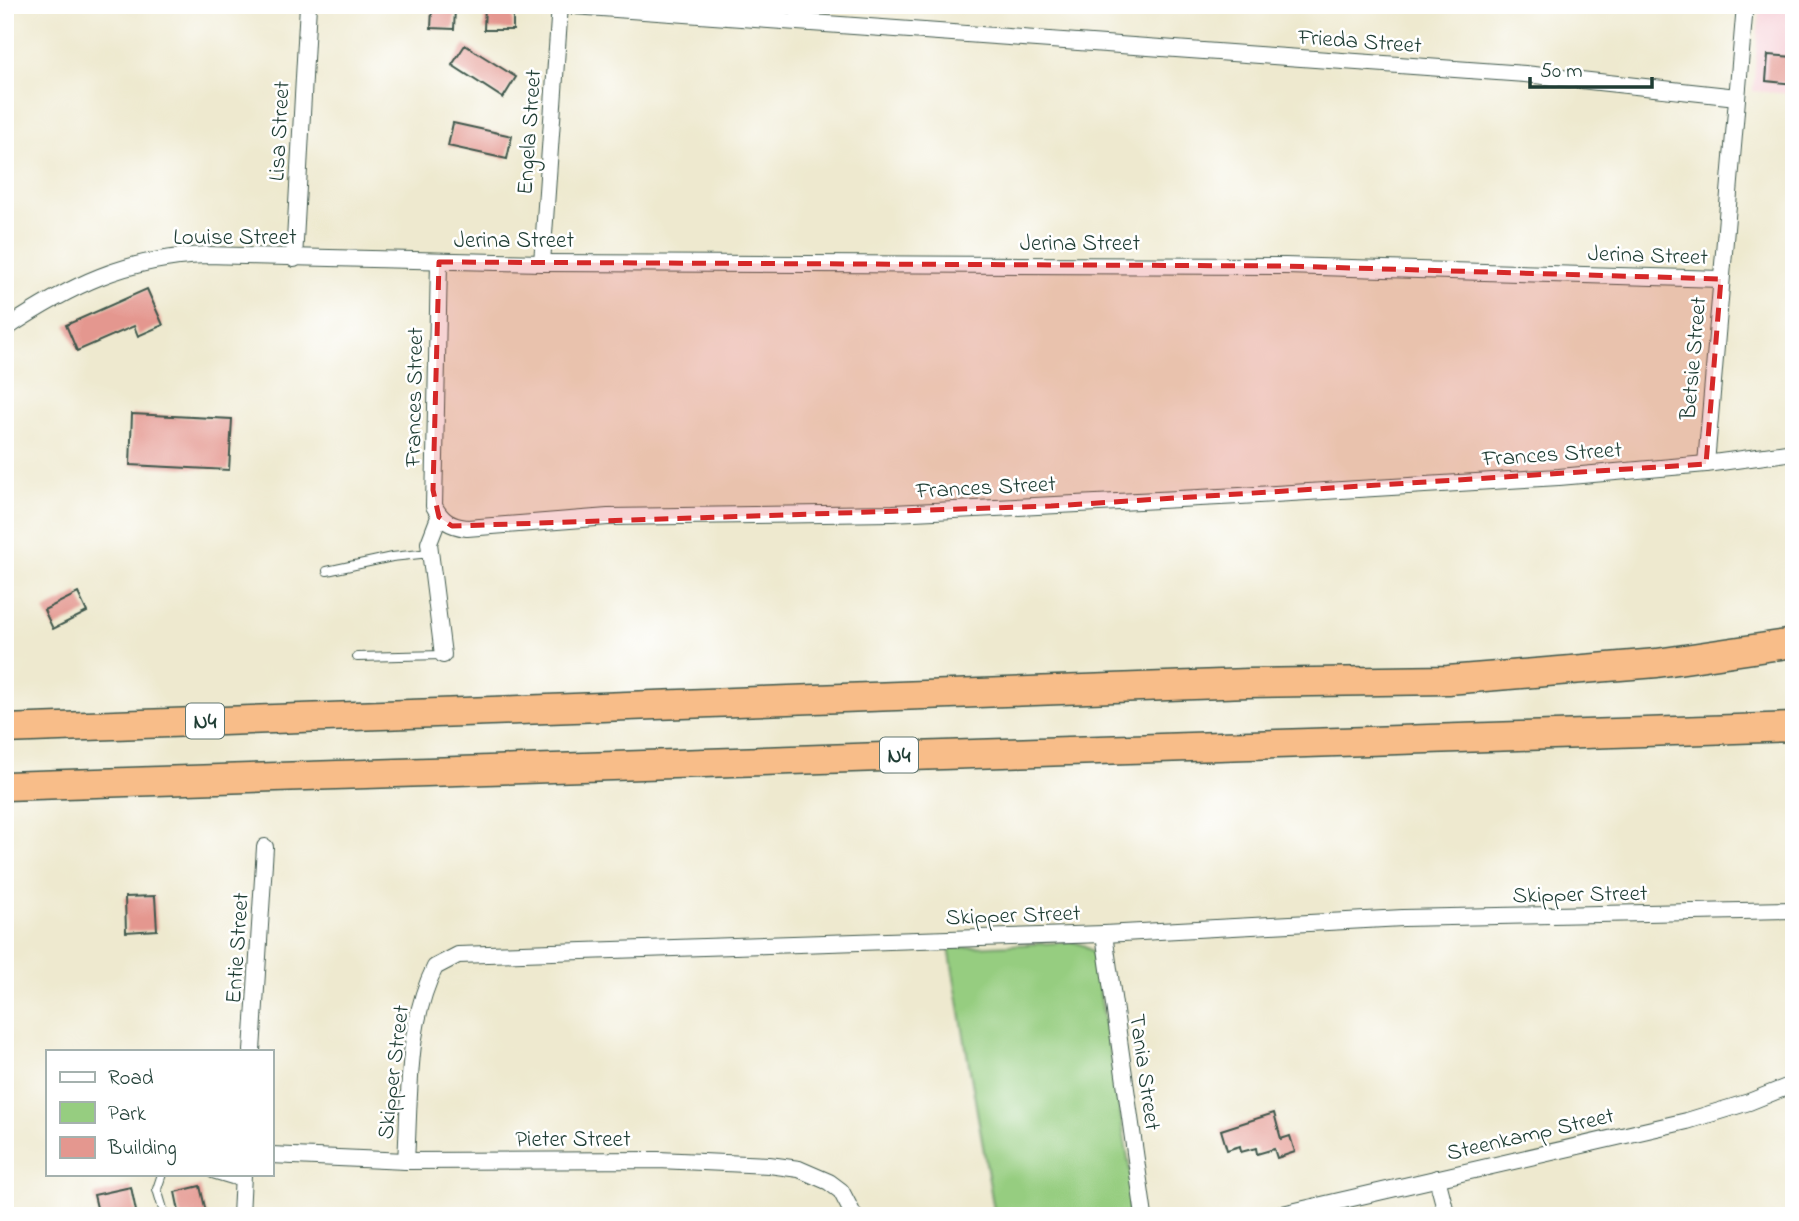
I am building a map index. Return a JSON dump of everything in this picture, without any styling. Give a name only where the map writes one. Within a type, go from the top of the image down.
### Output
[{"type":"highway","name":"N4","points":[[5,729],[1221,684],[1448,680],[1657,663],[1794,643]]},
{"type":"highway","name":"N4","points":[[5,786],[1794,727]]},
{"type":"street","name":"Lisa Street","points":[[294,259],[307,5]]},
{"type":"street","name":"Frieda Street","points":[[560,5],[1525,75],[1737,97]]},
{"type":"street","name":"Engela Street","points":[[542,263],[560,5]]},
{"type":"street","name":"Betsie Street","points":[[1706,464],[1745,5]]},
{"type":"street","name":"Louise Street","points":[[5,329],[50,299],[98,275],[172,256],[439,262]]},
{"type":"street","name":"Jerina Street","points":[[439,262],[1285,266],[1721,279]]},
{"type":"street","name":"Frances Street","points":[[439,262],[433,490],[434,506],[439,517],[452,526],[467,528],[608,517],[894,513],[1545,478],[1706,464],[1794,452]]},
{"type":"street","points":[[439,517],[429,538],[443,654]]},
{"type":"street","name":"Entie Street","points":[[252,1050],[265,848]]},
{"type":"street","name":"Skipper Street","points":[[406,1161],[414,1042],[423,999],[435,967],[458,955],[1104,934],[1403,918],[1794,911]]},
{"type":"street","name":"Tania Street","points":[[1104,934],[1144,1216]]},
{"type":"street","name":"Steenkamp Street","points":[[1274,1216],[1687,1121],[1794,1084]]},
{"type":"street","name":"Pieter Street","points":[[273,1155],[406,1161],[658,1160],[789,1168],[816,1174],[829,1182],[841,1191],[854,1216]]},
{"type":"street","points":[[241,1216],[242,1178]]},
{"type":"street","points":[[1437,1178],[1447,1216]]},
{"type":"lane","points":[[327,571],[392,556],[430,553]]},
{"type":"lane","points":[[358,657],[443,654]]},
{"type":"lane","points":[[161,1176],[157,1189],[165,1216]]},
{"type":"highlighted area","points":[[439,262],[1285,266],[1721,279],[1706,464],[1051,506],[452,526],[439,517],[433,490]]},
{"type":"shaded area","points":[[1760,5],[1794,5],[1794,94],[1753,91]]},
{"type":"green space","points":[[1074,942],[1093,953],[1136,1205],[1134,1216],[995,1216],[949,948]]},
{"type":"building","points":[[485,5],[513,10],[513,30],[484,30]]},
{"type":"building","points":[[432,9],[455,9],[454,29],[431,28]]},
{"type":"building","points":[[465,45],[516,77],[503,98],[452,65]]},
{"type":"building","points":[[1768,55],[1794,57],[1794,84],[1766,81]]},
{"type":"building","points":[[453,123],[512,136],[507,159],[448,146]]},
{"type":"building","points":[[147,289],[163,325],[138,336],[134,326],[77,351],[66,325]]},
{"type":"building","points":[[132,414],[232,419],[229,470],[130,465]]},
{"type":"building","points":[[78,593],[87,612],[53,629],[44,610]]},
{"type":"building","points":[[155,896],[157,930],[126,932],[125,897]]},
{"type":"building","points":[[1274,1113],[1281,1139],[1290,1136],[1295,1152],[1277,1158],[1274,1149],[1257,1154],[1256,1148],[1241,1152],[1240,1146],[1227,1150],[1221,1130]]},
{"type":"building","points":[[200,1186],[207,1216],[180,1216],[175,1192]]},
{"type":"building","points":[[131,1187],[137,1216],[99,1216],[94,1195]]}]
